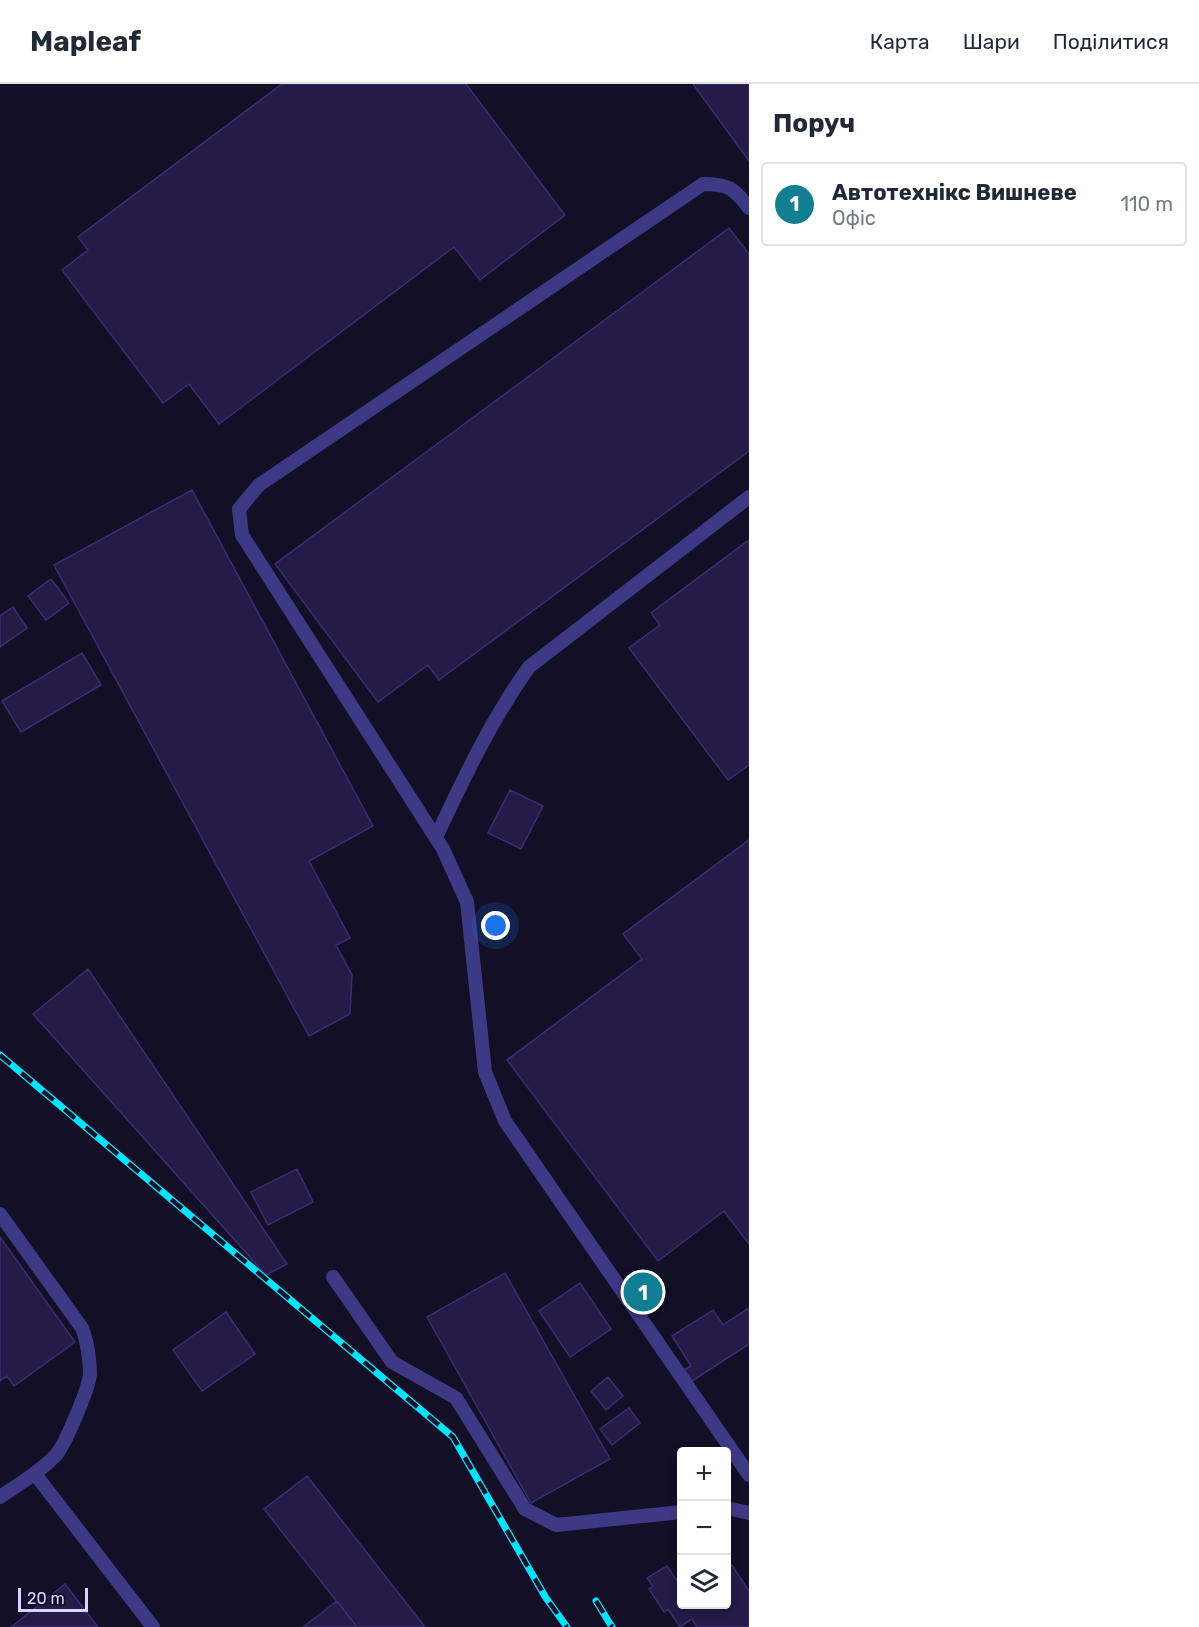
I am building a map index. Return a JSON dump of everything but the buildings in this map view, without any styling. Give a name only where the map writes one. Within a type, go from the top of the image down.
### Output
[{"type":"lane","points":[[749,208],[740,195],[722,184],[703,184],[259,485],[239,509],[242,536],[436,837],[467,902],[485,1072],[505,1121],[749,1475]]},
{"type":"lane","points":[[436,837],[475,755],[510,694],[529,668],[749,497]]},
{"type":"lane","points":[[0,1214],[82,1328],[86,1338],[90,1374],[65,1440],[57,1454],[35,1474],[0,1497]]},
{"type":"lane","points":[[333,1277],[392,1362],[456,1398],[525,1509],[556,1525],[677,1512]]},
{"type":"lane","points":[[35,1474],[153,1627]]},
{"type":"lane","points":[[731,1509],[749,1513]]},
{"type":"railway","points":[[0,1055],[453,1437],[546,1598],[567,1627]]},
{"type":"railway","points":[[596,1601],[612,1627]]},
{"type":"place","name":"Автотехнікс Вишневе","points":[[643,1292]]}]
